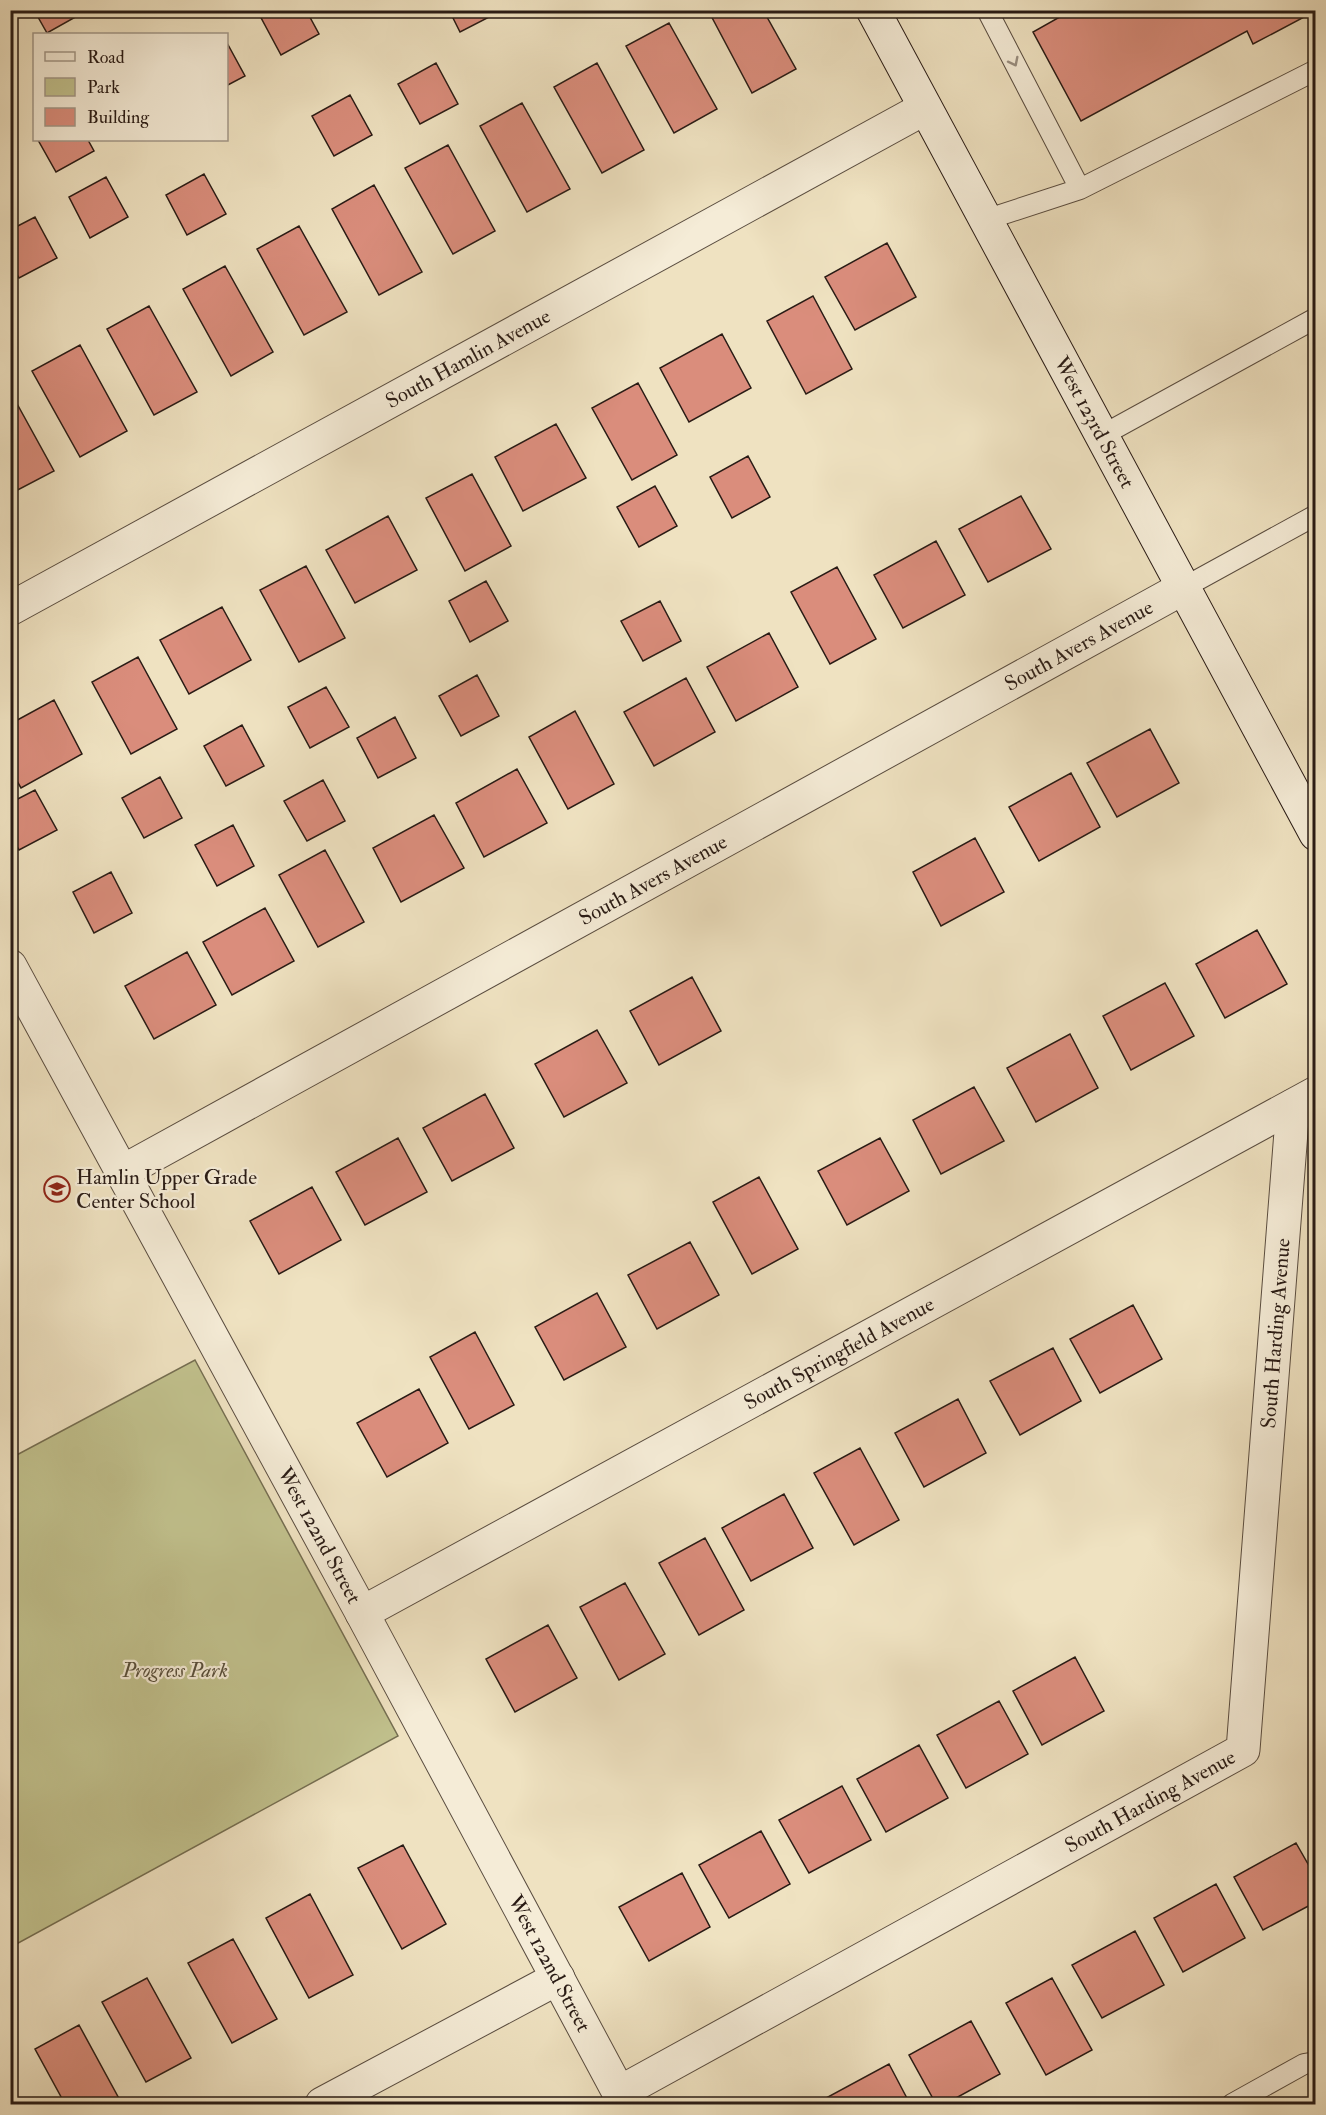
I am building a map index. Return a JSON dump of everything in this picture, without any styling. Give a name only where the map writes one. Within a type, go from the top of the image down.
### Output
[{"type":"street","name":"West 123rd Street","points":[[873,10],[1316,834]]},
{"type":"street","name":"South Hamlin Avenue","points":[[10,609],[925,108]]},
{"type":"street","name":"South Avers Avenue","points":[[122,1172],[1183,588]]},
{"type":"street","name":"West 122nd Street","points":[[10,966],[362,1613],[622,2098]]},
{"type":"street","name":"South Springfield Avenue","points":[[362,1613],[1304,1100]]},
{"type":"street","name":"South Harding Avenue","points":[[622,2098],[1243,1750],[1304,1100]]},
{"type":"street","points":[[322,2104],[558,1978]]},
{"type":"lane","points":[[987,10],[1080,189]]},
{"type":"lane","points":[[985,220],[1080,189],[1316,70]]},
{"type":"lane","points":[[1101,435],[1316,318]]},
{"type":"lane","points":[[1183,588],[1316,515]]},
{"type":"lane","points":[[1232,2104],[1304,2064],[1316,2062]]},
{"type":"green space","name":"Progress Park","points":[[195,1360],[398,1736],[11,1947],[11,1458]]},
{"type":"building","points":[[34,10],[88,10],[47,33]]},
{"type":"building","points":[[266,10],[306,10],[319,34],[281,55],[259,14]]},
{"type":"building","points":[[449,10],[498,10],[499,12],[460,32]]},
{"type":"building","points":[[708,10],[763,10],[796,69],[752,93]]},
{"type":"building","points":[[1072,10],[1305,10],[1308,15],[1253,44],[1247,31],[1081,121],[1033,32]]},
{"type":"building","points":[[669,23],[717,109],[674,133],[626,46]]},
{"type":"building","points":[[228,45],[245,76],[228,85]]},
{"type":"building","points":[[436,63],[458,104],[420,124],[398,84]]},
{"type":"building","points":[[597,63],[644,150],[602,173],[554,87]]},
{"type":"building","points":[[350,95],[372,135],[334,156],[312,116]]},
{"type":"building","points":[[522,103],[570,189],[527,212],[480,126]]},
{"type":"building","points":[[39,141],[89,141],[94,151],[56,172]]},
{"type":"building","points":[[448,145],[495,231],[453,254],[405,168]]},
{"type":"building","points":[[204,174],[226,214],[187,235],[166,195]]},
{"type":"building","points":[[106,177],[128,217],[90,238],[69,197]]},
{"type":"building","points":[[374,185],[422,272],[379,295],[332,209]]},
{"type":"building","points":[[35,217],[57,258],[19,278],[10,263],[10,230]]},
{"type":"building","points":[[299,226],[347,312],[304,335],[257,249]]},
{"type":"building","points":[[887,243],[916,297],[855,330],[825,277]]},
{"type":"building","points":[[225,266],[273,352],[231,376],[183,289]]},
{"type":"building","points":[[813,296],[852,369],[806,394],[767,321]]},
{"type":"building","points":[[149,306],[197,392],[154,415],[107,329]]},
{"type":"building","points":[[722,334],[751,388],[689,422],[660,368]]},
{"type":"building","points":[[80,345],[127,431],[80,457],[32,371]]},
{"type":"building","points":[[638,383],[677,455],[632,480],[592,408]]},
{"type":"building","points":[[10,391],[54,471],[10,494]]},
{"type":"building","points":[[556,424],[586,478],[523,511],[495,457]]},
{"type":"building","points":[[748,456],[770,497],[732,518],[710,477]]},
{"type":"building","points":[[472,474],[511,546],[465,571],[426,498]]},
{"type":"building","points":[[655,486],[677,526],[639,547],[617,507]]},
{"type":"building","points":[[1021,496],[1051,549],[988,582],[959,529]]},
{"type":"building","points":[[388,516],[417,570],[355,603],[326,550]]},
{"type":"building","points":[[936,541],[965,595],[903,628],[874,575]]},
{"type":"building","points":[[306,566],[345,638],[299,662],[260,590]]},
{"type":"building","points":[[837,567],[876,639],[830,664],[791,592]]},
{"type":"building","points":[[486,581],[508,621],[470,642],[449,601]]},
{"type":"building","points":[[660,601],[681,641],[643,661],[621,621]]},
{"type":"building","points":[[222,607],[251,660],[189,694],[160,640]]},
{"type":"building","points":[[769,633],[798,687],[736,721],[707,667]]},
{"type":"building","points":[[138,657],[177,729],[131,754],[92,682]]},
{"type":"building","points":[[477,675],[499,716],[461,736],[439,696]]},
{"type":"building","points":[[686,678],[715,732],[654,766],[624,712]]},
{"type":"building","points":[[326,687],[349,727],[310,748],[288,707]]},
{"type":"building","points":[[54,700],[82,754],[21,788],[10,769],[10,724]]},
{"type":"building","points":[[575,711],[614,784],[568,809],[529,737]]},
{"type":"building","points":[[395,717],[416,758],[378,778],[357,738]]},
{"type":"building","points":[[242,725],[264,766],[226,786],[204,746]]},
{"type":"building","points":[[1150,729],[1179,783],[1117,817],[1087,763]]},
{"type":"building","points":[[517,769],[547,823],[484,857],[456,803]]},
{"type":"building","points":[[1071,773],[1100,827],[1039,861],[1009,807]]},
{"type":"building","points":[[160,777],[182,818],[144,838],[122,798]]},
{"type":"building","points":[[323,780],[345,821],[307,841],[284,801]]},
{"type":"building","points":[[35,790],[57,830],[19,850],[10,835],[10,803]]},
{"type":"building","points":[[434,815],[464,868],[401,902],[373,848]]},
{"type":"building","points":[[233,825],[254,866],[217,886],[195,845]]},
{"type":"building","points":[[975,838],[1004,892],[941,926],[913,872]]},
{"type":"building","points":[[325,850],[364,922],[318,947],[279,875]]},
{"type":"building","points":[[111,872],[132,913],[94,933],[73,892]]},
{"type":"building","points":[[265,908],[294,961],[232,995],[203,942]]},
{"type":"building","points":[[1257,930],[1287,984],[1225,1018],[1196,964]]},
{"type":"building","points":[[187,952],[216,1005],[154,1039],[125,986]]},
{"type":"building","points":[[692,977],[721,1031],[659,1065],[630,1011]]},
{"type":"building","points":[[1165,983],[1194,1036],[1131,1070],[1103,1016]]},
{"type":"building","points":[[597,1030],[627,1083],[564,1117],[535,1064]]},
{"type":"building","points":[[1070,1034],[1098,1088],[1036,1122],[1007,1068]]},
{"type":"building","points":[[974,1087],[1004,1141],[941,1174],[913,1120]]},
{"type":"building","points":[[485,1094],[514,1148],[452,1181],[423,1128]]},
{"type":"building","points":[[398,1138],[427,1192],[365,1225],[336,1172]]},
{"type":"building","points":[[880,1138],[909,1191],[847,1225],[818,1171]]},
{"type":"building","points":[[759,1177],[798,1249],[752,1274],[713,1202]]},
{"type":"building","points":[[312,1187],[341,1240],[279,1274],[250,1221]]},
{"type":"building","points":[[690,1242],[719,1295],[657,1329],[628,1275]]},
{"type":"building","points":[[597,1293],[626,1347],[564,1380],[535,1327]]},
{"type":"building","points":[[1133,1305],[1162,1359],[1100,1393],[1070,1339]]},
{"type":"building","points":[[475,1332],[514,1405],[469,1429],[430,1357]]},
{"type":"building","points":[[1053,1348],[1081,1401],[1020,1435],[990,1381]]},
{"type":"building","points":[[419,1389],[448,1443],[387,1477],[357,1423]]},
{"type":"building","points":[[958,1399],[986,1453],[924,1487],[895,1433]]},
{"type":"building","points":[[860,1448],[899,1520],[854,1545],[814,1473]]},
{"type":"building","points":[[784,1494],[813,1548],[751,1581],[722,1528]]},
{"type":"building","points":[[705,1538],[744,1610],[699,1635],[659,1563]]},
{"type":"building","points":[[625,1583],[665,1654],[619,1680],[580,1607]]},
{"type":"building","points":[[548,1625],[577,1678],[515,1712],[486,1659]]},
{"type":"building","points":[[1075,1657],[1104,1711],[1042,1745],[1013,1691]]},
{"type":"building","points":[[999,1701],[1028,1754],[966,1788],[937,1735]]},
{"type":"building","points":[[919,1745],[948,1798],[886,1832],[857,1779]]},
{"type":"building","points":[[842,1786],[871,1840],[809,1873],[779,1820]]},
{"type":"building","points":[[761,1831],[790,1884],[729,1918],[699,1865]]},
{"type":"building","points":[[1296,1843],[1316,1878],[1316,1902],[1263,1930],[1234,1877]]},
{"type":"building","points":[[403,1845],[446,1924],[402,1949],[358,1868]]},
{"type":"building","points":[[682,1873],[710,1927],[649,1961],[619,1907]]},
{"type":"building","points":[[1216,1884],[1245,1938],[1183,1972],[1154,1918]]},
{"type":"building","points":[[310,1894],[353,1975],[309,1998],[266,1918]]},
{"type":"building","points":[[1135,1931],[1164,1985],[1102,2018],[1072,1965]]},
{"type":"building","points":[[233,1939],[277,2019],[232,2043],[188,1963]]},
{"type":"building","points":[[147,1978],[191,2058],[146,2082],[102,2002]]},
{"type":"building","points":[[1052,1978],[1092,2050],[1046,2075],[1006,2003]]},
{"type":"building","points":[[971,2021],[1000,2074],[945,2104],[936,2104],[909,2055]]},
{"type":"building","points":[[79,2025],[122,2104],[65,2104],[35,2049]]},
{"type":"building","points":[[889,2064],[910,2104],[830,2104],[826,2098]]},
{"type":"place","name":"Hamlin Upper Grade Center School","points":[[57,1189]]}]
